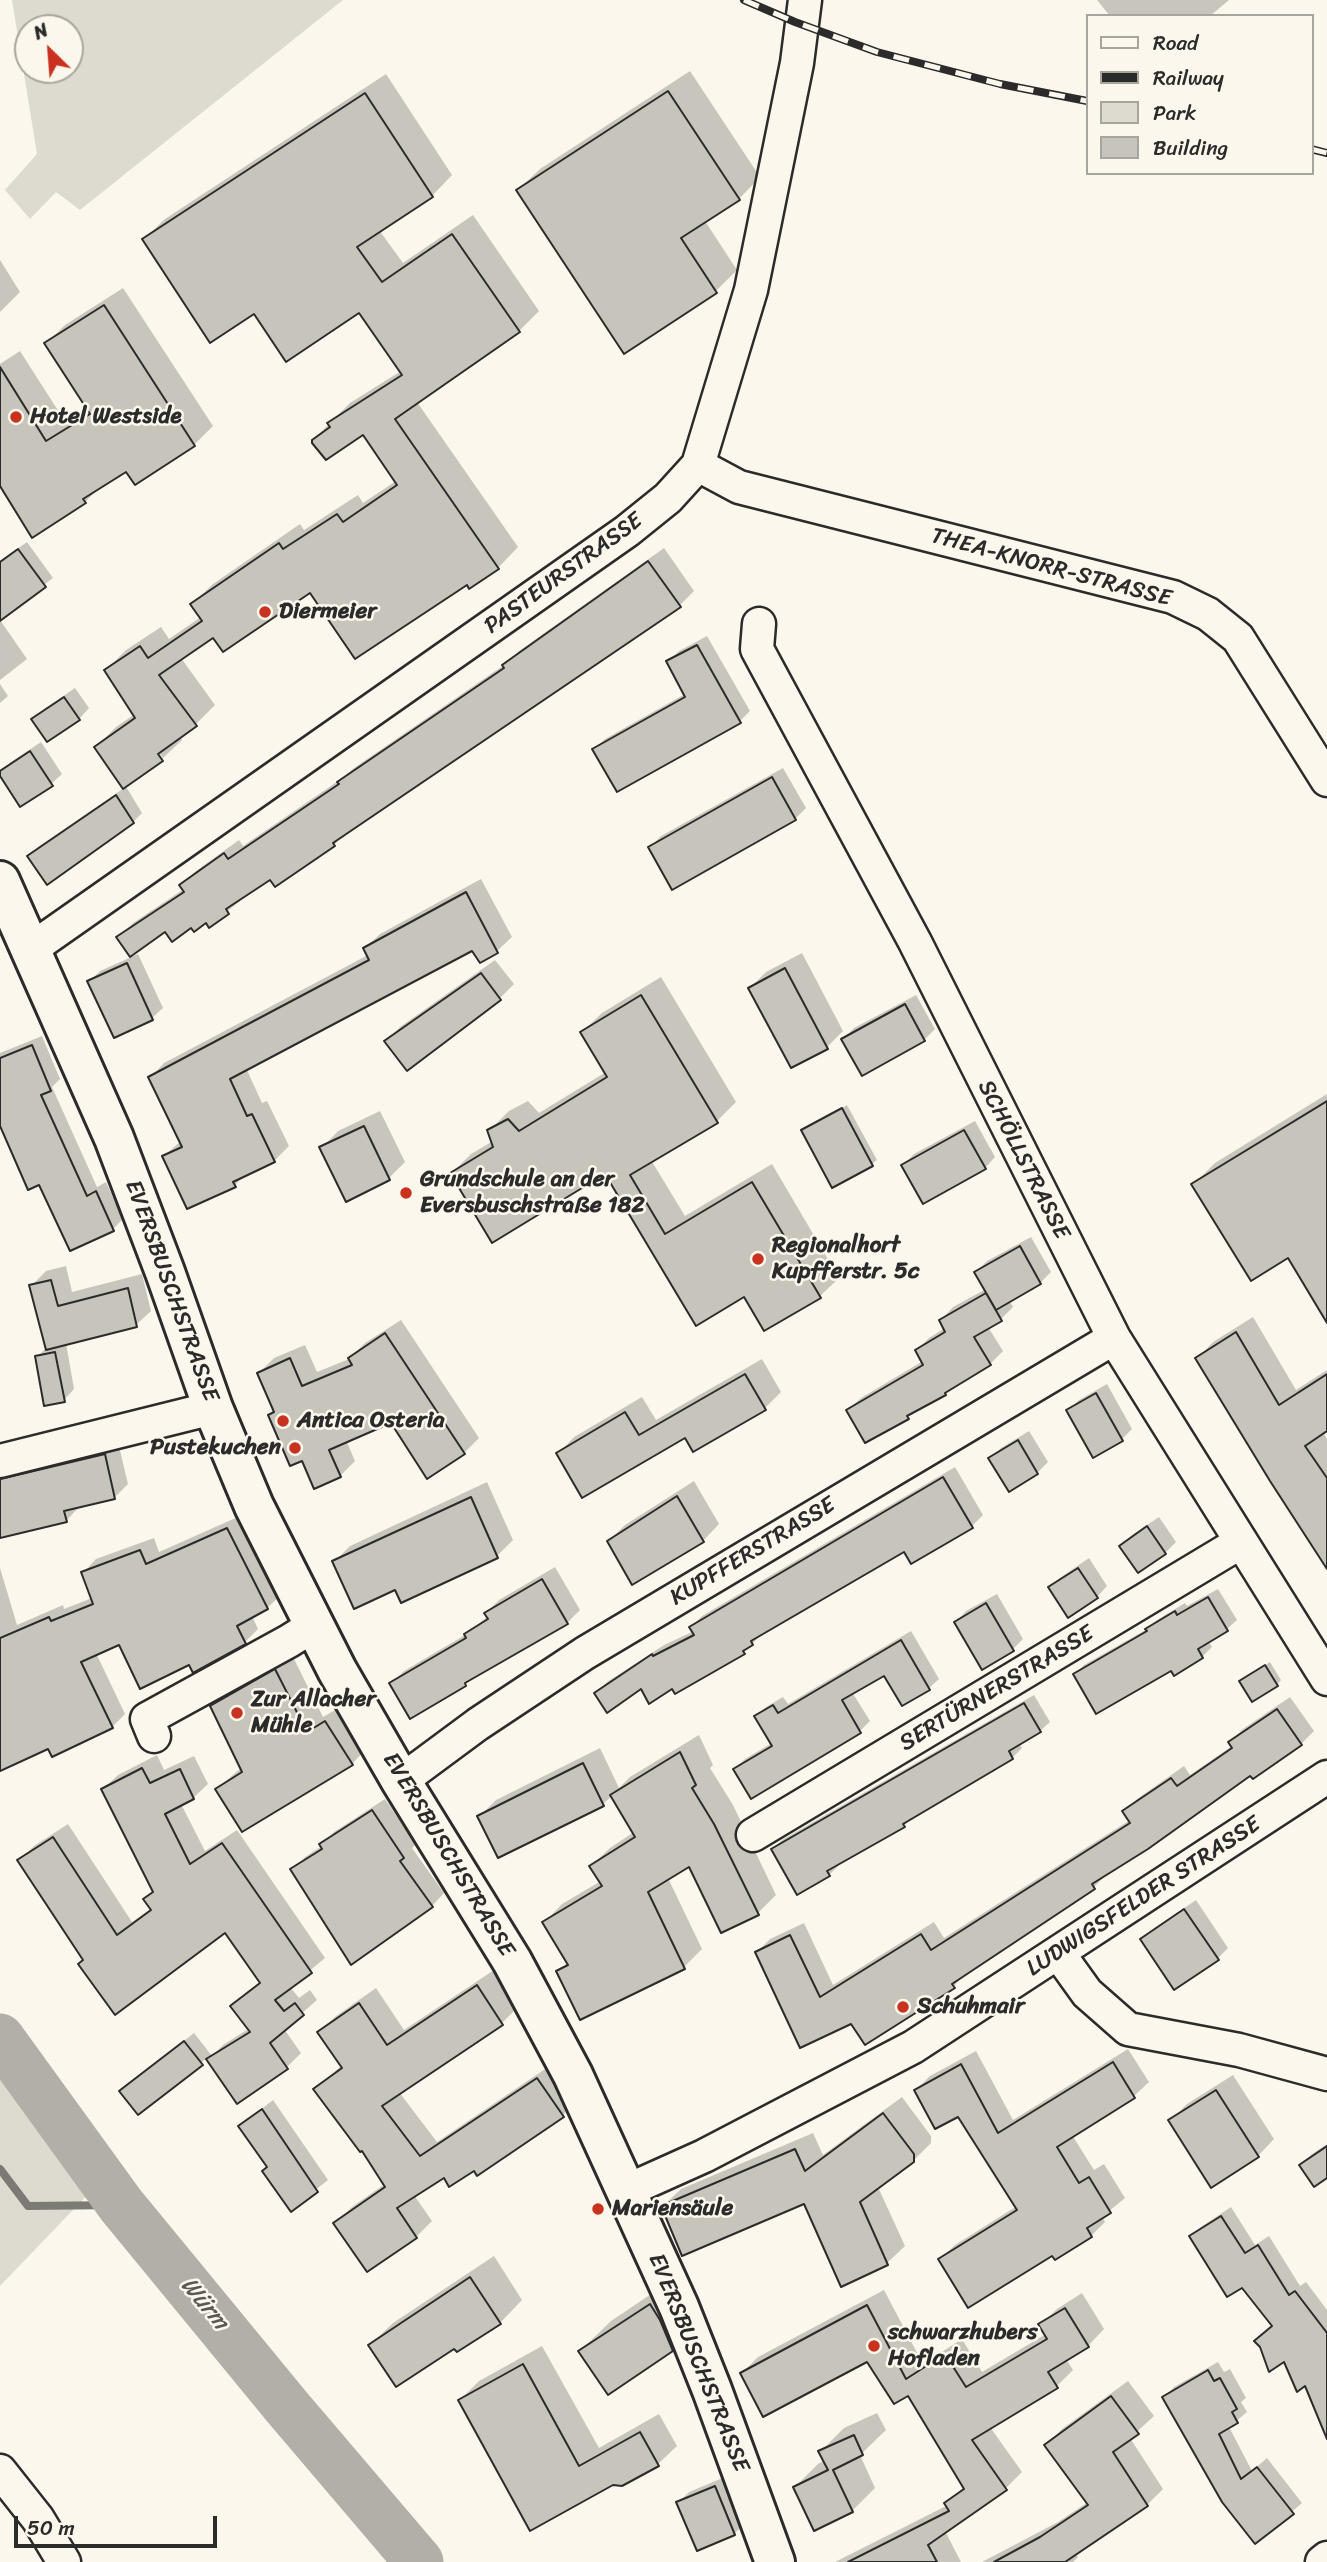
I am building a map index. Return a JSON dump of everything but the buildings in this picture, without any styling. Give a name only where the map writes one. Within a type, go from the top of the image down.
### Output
[{"type":"main road","name":"EVERSBUSCHSTRASSE","points":[[0,881],[114,1138],[166,1272],[213,1409],[254,1506],[313,1626],[401,1781],[512,1961],[573,2076],[684,2319],[775,2562]]},
{"type":"street","name":"PASTEURSTRASSE","points":[[31,949],[627,531],[668,498],[698,465],[751,290],[797,63],[805,0]]},
{"type":"street","name":"THEA-KNORR-STRASSE","points":[[698,465],[739,486],[1172,597],[1208,614],[1238,638],[1327,780]]},
{"type":"street","name":"SCHÖLLSTRASSE","points":[[759,624],[757,649],[915,942],[1114,1338],[1327,1679]]},
{"type":"street","name":"KUPFFERSTRASSE","points":[[401,1781],[478,1724],[585,1653],[1114,1338]]},
{"type":"street","points":[[0,1461],[213,1409]]},
{"type":"street","name":"SERTÜRNERSTRASSE","points":[[753,1835],[1241,1542]]},
{"type":"street","points":[[154,1736],[147,1719],[313,1626]]},
{"type":"street","name":"LUDWIGSFELDER STRASSE","points":[[626,2191],[704,2156],[913,2047],[1327,1777]]},
{"type":"street","points":[[1059,1954],[1087,1993],[1128,2029],[1239,2050],[1327,2074]]},
{"type":"street","points":[[0,2471],[38,2519],[64,2562]]},
{"type":"street","points":[[1322,2562],[1327,2558]]},
{"type":"green space","points":[[12,0],[343,0],[80,210],[56,192],[30,219],[5,190],[37,154],[26,84],[84,84],[84,14],[14,14]]},
{"type":"green space","points":[[0,2054],[97,2185],[0,2286]]},
{"type":"waterway","name":"Würm","points":[[0,2038],[121,2205],[419,2562]]},
{"type":"waterway","points":[[0,2169],[28,2206],[121,2205]]},
{"type":"railway","points":[[744,0],[877,52],[1000,84],[1086,101]]},
{"type":"railway","points":[[1313,150],[1327,153]]},
{"type":"place","name":"Hotel Westside","points":[[16,417]]},
{"type":"place","name":"Diermeier","points":[[265,612]]},
{"type":"place","name":"Grundschule an der Eversbuschstraße 182","points":[[406,1193]]},
{"type":"place","name":"Regionalhort Kupfferstr. 5c","points":[[758,1259]]},
{"type":"place","name":"Antica Osteria","points":[[283,1421]]},
{"type":"place","name":"Pustekuchen","points":[[295,1448]]},
{"type":"place","name":"Zur Allacher Mühle","points":[[237,1713]]},
{"type":"place","name":"Schuhmair","points":[[903,2007]]},
{"type":"place","name":"Mariensäule","points":[[598,2209]]},
{"type":"place","name":"schwarzhubers Hofladen","points":[[874,2346]]}]
